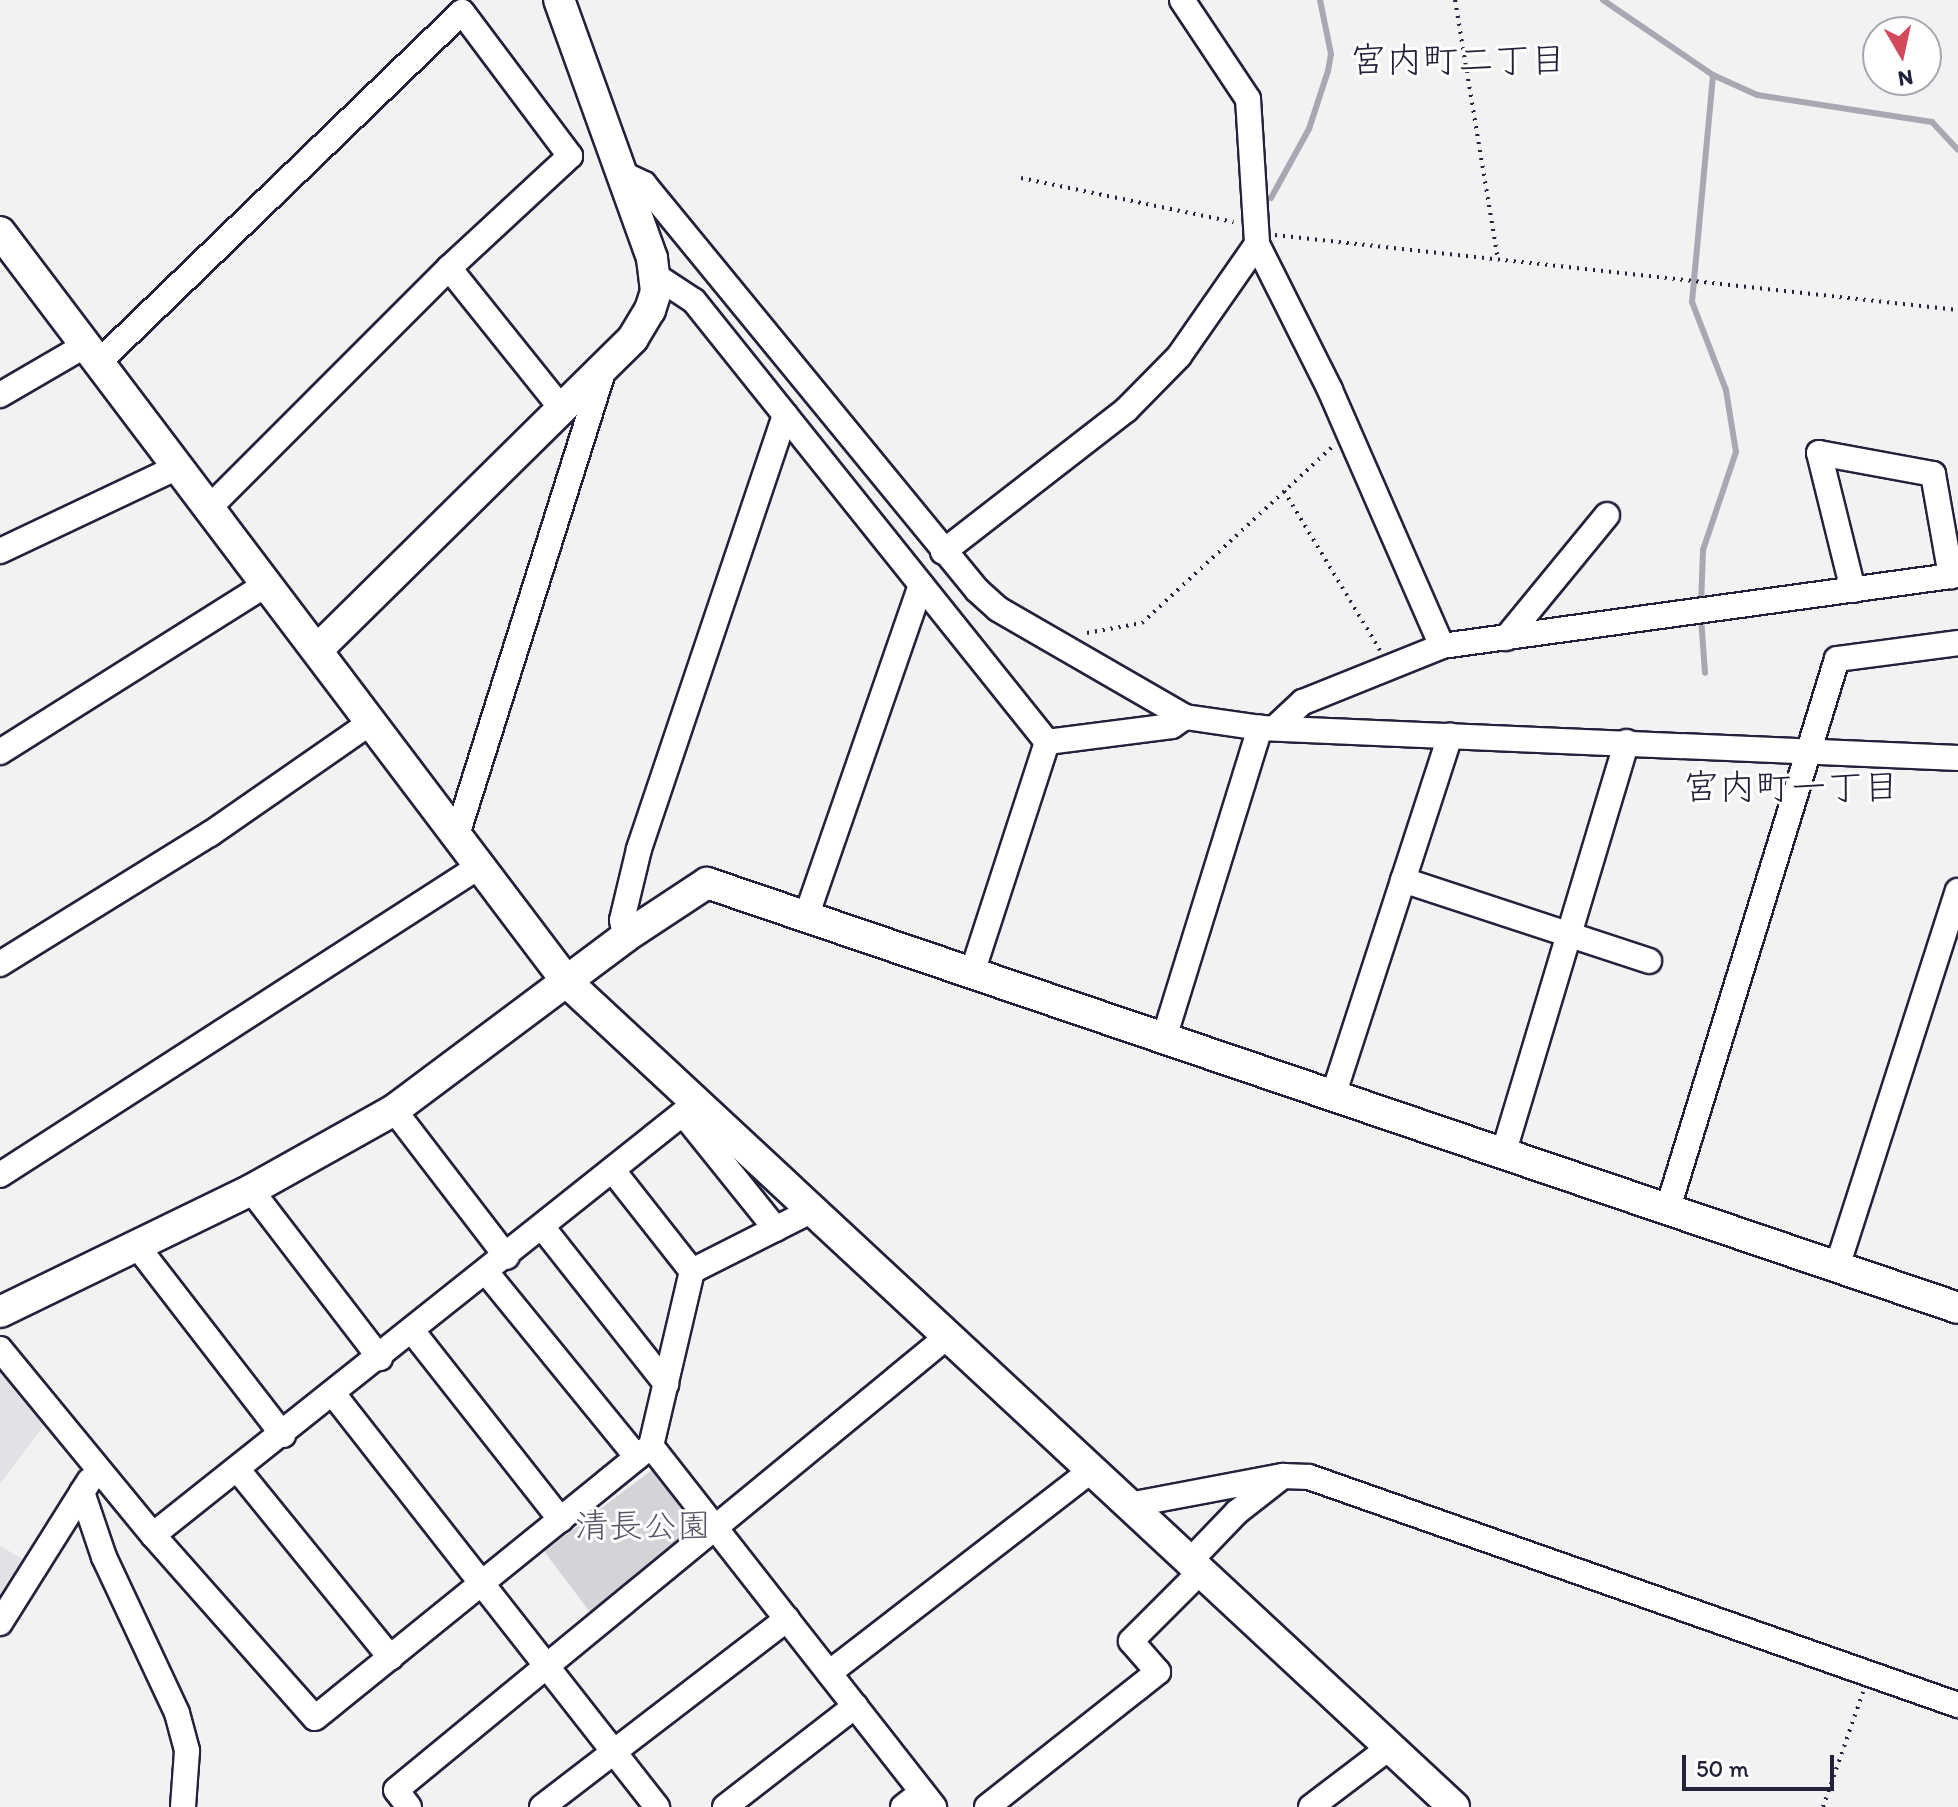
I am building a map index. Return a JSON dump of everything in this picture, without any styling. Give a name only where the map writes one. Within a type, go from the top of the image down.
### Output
[{"type":"street","points":[[317,650],[646,322],[656,276],[623,174],[559,0]]},
{"type":"street","points":[[1182,0],[1248,99],[1255,234],[1348,431],[1442,646]]},
{"type":"street","points":[[0,395],[92,354],[462,12],[570,156],[449,268],[209,508]]},
{"type":"street","points":[[623,174],[644,184],[943,552],[998,609],[1185,717],[1269,726],[1450,736],[1958,758]]},
{"type":"street","points":[[0,232],[568,983],[691,1109],[813,1210],[1454,1807]]},
{"type":"street","points":[[943,552],[1126,410],[1179,356],[1255,234]]},
{"type":"street","points":[[449,268],[561,408]]},
{"type":"street","points":[[656,276],[694,301],[1047,742]]},
{"type":"street","points":[[457,835],[605,365]]},
{"type":"street","points":[[625,937],[622,920],[639,849],[785,415]]},
{"type":"street","points":[[1164,1038],[1269,726],[1303,702],[1442,646],[1853,590],[1955,575],[1933,474],[1819,453],[1853,590]]},
{"type":"street","points":[[0,551],[178,467]]},
{"type":"street","points":[[1506,638],[1607,515]]},
{"type":"street","points":[[0,752],[267,584]]},
{"type":"street","points":[[806,917],[921,585]]},
{"type":"street","points":[[1668,1208],[1837,659],[1958,643]]},
{"type":"street","points":[[1047,742],[1172,726],[1185,717]]},
{"type":"street","points":[[0,964],[210,834],[371,722]]},
{"type":"street","points":[[1333,1096],[1450,736]]},
{"type":"street","points":[[972,973],[1047,742]]},
{"type":"street","points":[[1504,1151],[1627,742]]},
{"type":"street","points":[[0,1175],[480,866]]},
{"type":"street","points":[[1403,880],[1649,961]]},
{"type":"street","points":[[0,1312],[251,1190],[394,1110],[568,983],[625,937],[707,883],[1504,1151],[1958,1308]]},
{"type":"street","points":[[1837,1267],[1958,891]]},
{"type":"street","points":[[153,1535],[334,1395],[691,1109]]},
{"type":"street","points":[[691,1109],[776,1229]]},
{"type":"street","points":[[394,1110],[507,1257]]},
{"type":"street","points":[[614,1172],[692,1271]]},
{"type":"street","points":[[251,1190],[380,1358]]},
{"type":"street","points":[[692,1271],[813,1210]]},
{"type":"street","points":[[543,1228],[666,1384]]},
{"type":"street","points":[[137,1246],[283,1435]]},
{"type":"street","points":[[0,1349],[153,1535],[315,1718],[644,1452],[666,1384],[692,1271]]},
{"type":"street","points":[[486,1272],[644,1452],[715,1527],[928,1800],[903,1807]]},
{"type":"street","points":[[413,1332],[561,1520]]},
{"type":"street","points":[[409,1807],[396,1790],[948,1336]]},
{"type":"street","points":[[334,1395],[657,1807]]},
{"type":"street","points":[[0,1623],[97,1469]]},
{"type":"street","points":[[238,1470],[391,1658]]},
{"type":"street","points":[[829,1673],[1092,1470]]},
{"type":"street","points":[[1129,1505],[1283,1476],[1309,1477],[1958,1705]]},
{"type":"street","points":[[987,1807],[1158,1672],[1131,1641],[1195,1567],[1237,1512],[1283,1476]]},
{"type":"street","points":[[82,1492],[104,1557],[177,1713],[187,1751],[183,1807]]},
{"type":"street","points":[[542,1807],[612,1750],[787,1619]]},
{"type":"street","points":[[725,1807],[855,1706]]},
{"type":"street","points":[[1311,1807],[1390,1747]]},
{"type":"path","points":[[1455,0],[1498,259]]},
{"type":"path","points":[[1021,178],[1255,234],[1958,310]]},
{"type":"path","points":[[1077,631],[1091,634],[1142,623],[1348,431]]},
{"type":"path","points":[[1284,491],[1388,668]]},
{"type":"path","points":[[1823,1807],[1869,1674]]},
{"type":"shaded area","points":[[0,1369],[44,1425],[0,1484]]},
{"type":"shaded area","points":[[0,1546],[26,1561],[0,1602]]},
{"type":"green space","name":"清長公園","points":[[652,1470],[698,1531],[591,1613],[544,1551]]},
{"type":"waterway","points":[[1271,198],[1309,129],[1328,71],[1331,54],[1320,0]]},
{"type":"waterway","points":[[1603,0],[1713,75],[1757,95],[1932,122],[1958,150]]},
{"type":"waterway","points":[[1701,605],[1703,550],[1736,452],[1726,390],[1692,302],[1713,75]]},
{"type":"waterway","points":[[1701,617],[1705,673]]},
{"type":"district","name":"宮内町二丁目","points":[[1458,60]]},
{"type":"district","name":"宮内町一丁目","points":[[1791,787]]}]
